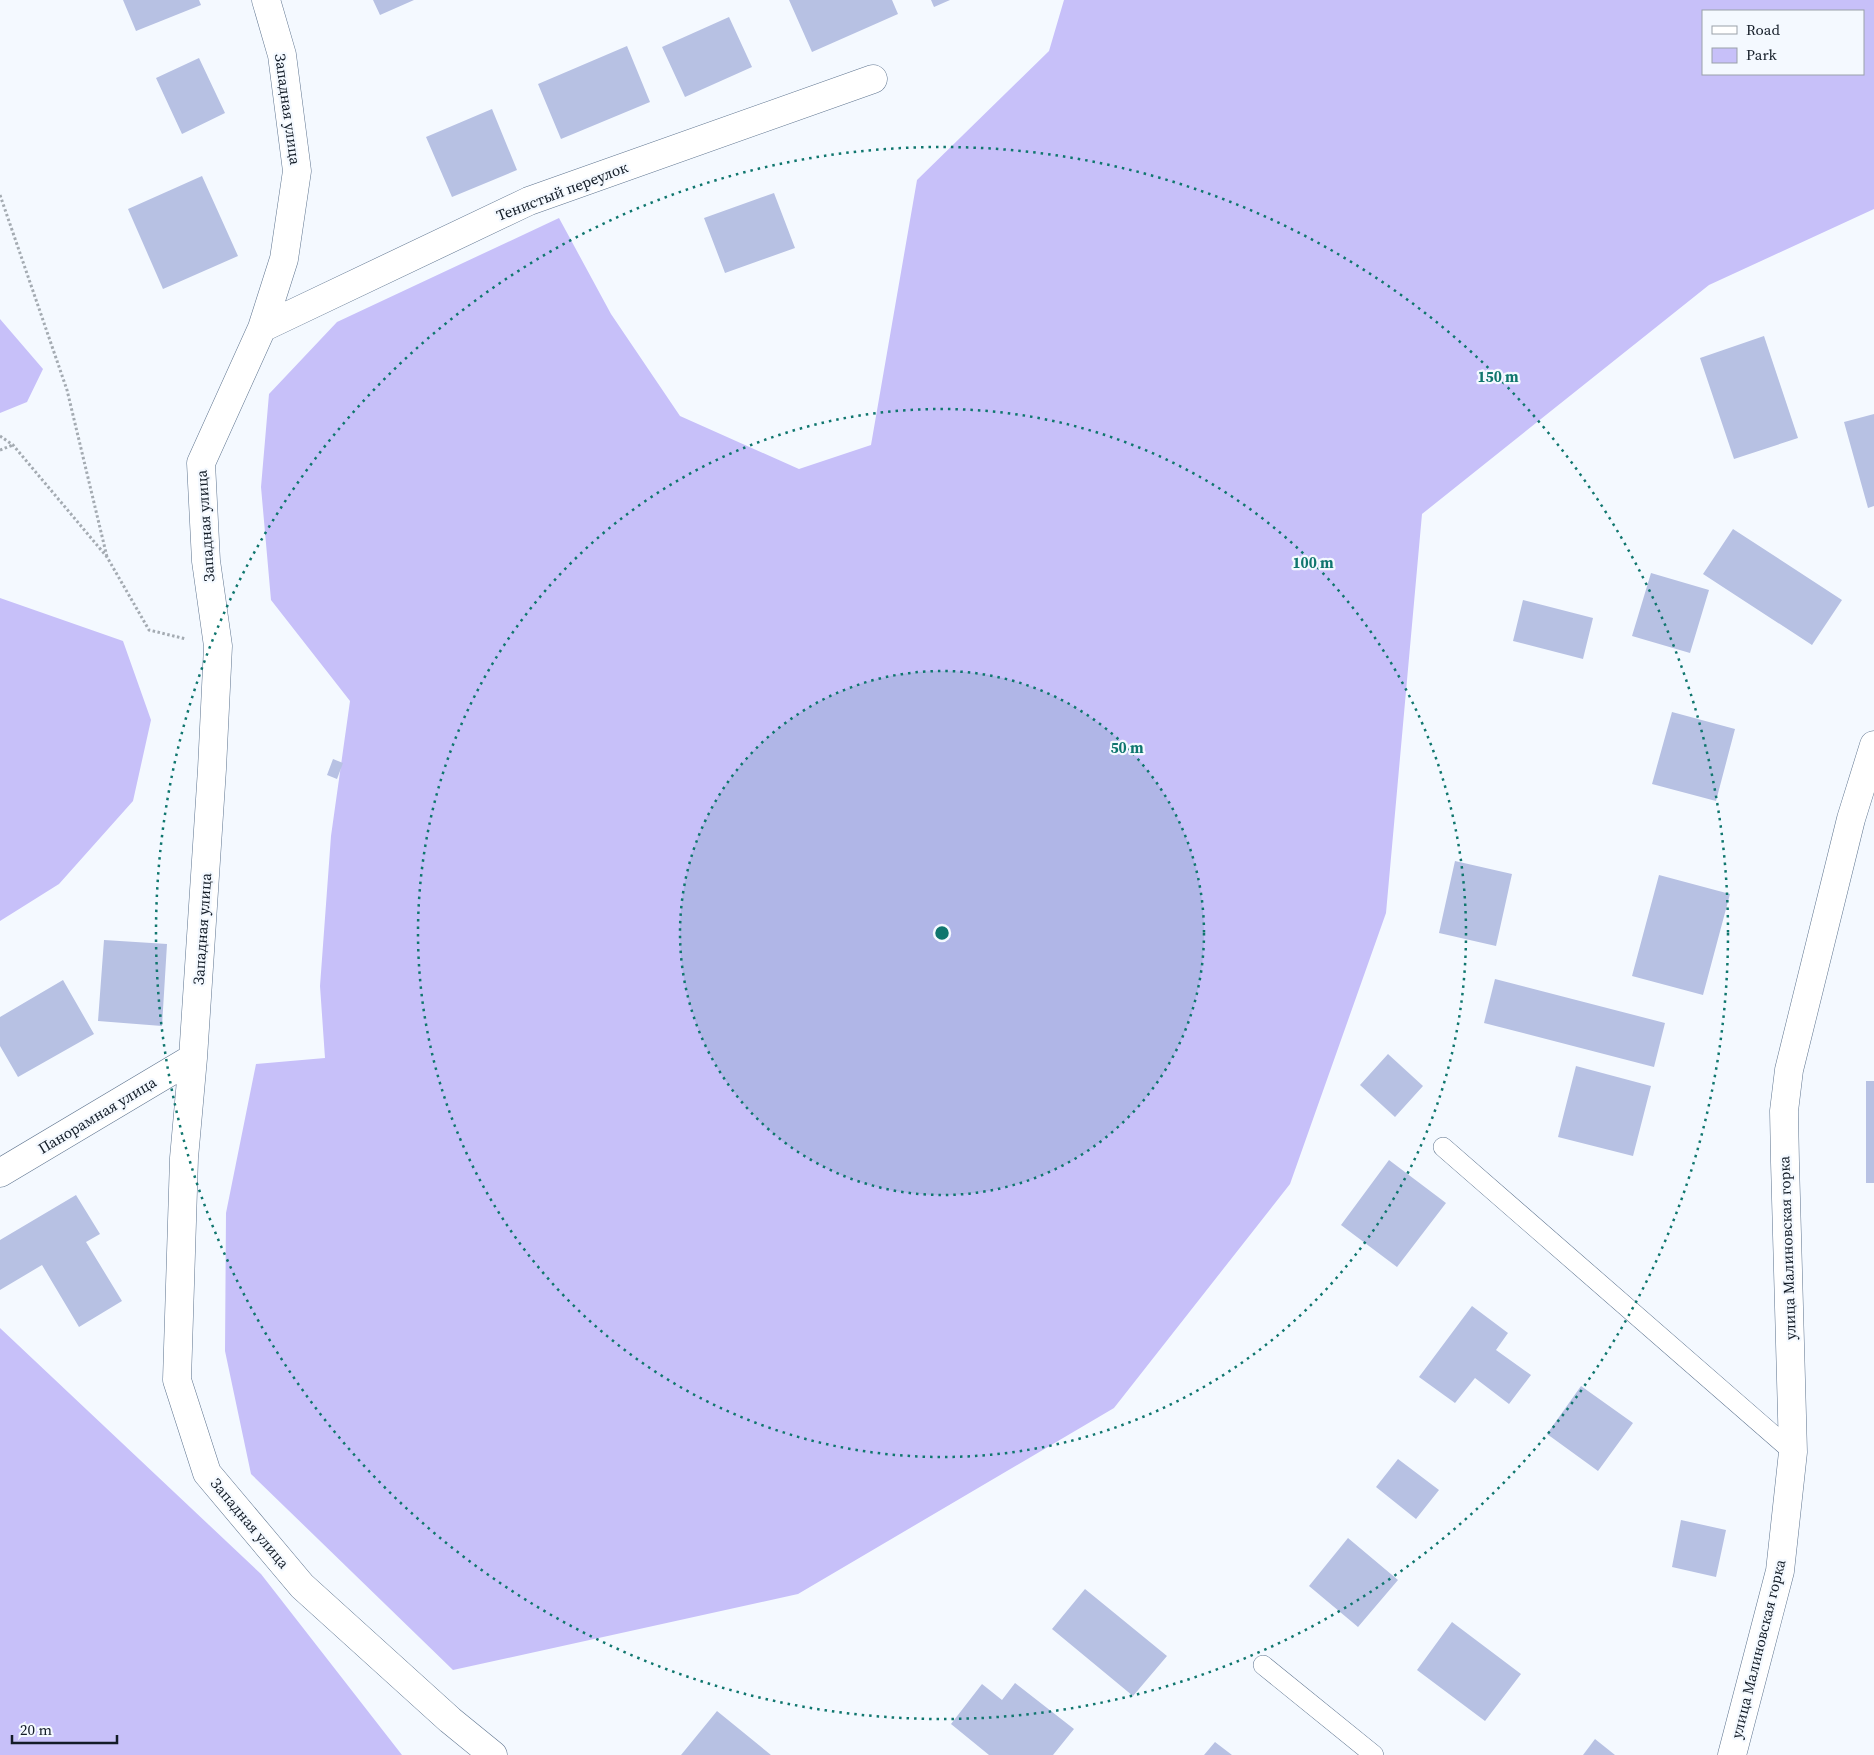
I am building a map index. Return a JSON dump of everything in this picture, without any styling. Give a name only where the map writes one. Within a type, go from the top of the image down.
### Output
[{"type":"street","name":"Западная улица","points":[[266,0],[282,55],[297,170],[284,259],[262,328],[201,463],[206,561],[218,646],[212,769],[184,1167],[177,1380],[207,1472],[302,1586],[450,1720],[494,1755]]},
{"type":"street","name":"Тенистый переулок","points":[[262,328],[529,201],[873,79]]},
{"type":"street","name":"улица Малиновская горка","points":[[1732,1755],[1780,1571],[1793,1452],[1784,1111],[1789,1070],[1851,819],[1874,745]]},
{"type":"street","name":"Панорамная улица","points":[[0,1173],[193,1058]]},
{"type":"lane","points":[[1443,1147],[1793,1452]]},
{"type":"lane","points":[[1262,1665],[1374,1755]]},
{"type":"path","points":[[0,195],[67,390],[107,557]]},
{"type":"path","points":[[0,436],[14,445],[107,557],[149,630],[218,646]]},
{"type":"path","points":[[0,450],[14,445]]},
{"type":"green space","points":[[1064,0],[1874,0],[1874,209],[1709,285],[1422,514],[1386,913],[1290,1184],[1114,1408],[798,1594],[453,1670],[251,1474],[225,1351],[226,1213],[256,1064],[325,1058],[320,986],[331,836],[350,701],[271,600],[261,487],[269,394],[337,322],[559,218],[611,314],[680,416],[799,469],[871,445],[917,180],[1049,51]]},
{"type":"green space","points":[[0,319],[43,369],[27,402],[0,413]]},
{"type":"green space","points":[[0,598],[123,641],[151,720],[133,801],[59,884],[0,921]]},
{"type":"green space","points":[[0,1328],[261,1574],[402,1755],[0,1755]]},
{"type":"building","points":[[123,0],[199,0],[201,5],[136,31]]},
{"type":"building","points":[[373,0],[414,0],[380,15]]},
{"type":"building","points":[[789,0],[892,0],[898,14],[812,52]]},
{"type":"building","points":[[931,0],[950,0],[934,7]]},
{"type":"building","points":[[729,17],[752,67],[685,97],[662,47]]},
{"type":"building","points":[[627,46],[650,102],[561,139],[538,84]]},
{"type":"building","points":[[199,58],[225,113],[182,134],[156,78]]},
{"type":"building","points":[[492,109],[517,170],[452,197],[426,137]]},
{"type":"building","points":[[202,176],[238,256],[163,289],[128,209]]},
{"type":"building","points":[[774,193],[795,248],[725,273],[704,218]]},
{"type":"building","points":[[1764,336],[1798,438],[1734,459],[1700,358]]},
{"type":"building","points":[[1874,414],[1874,506],[1868,508],[1844,422]]},
{"type":"building","points":[[1733,529],[1842,600],[1812,645],[1703,574]]},
{"type":"building","points":[[1651,573],[1709,590],[1690,653],[1632,636]]},
{"type":"building","points":[[1523,600],[1593,618],[1583,659],[1513,641]]},
{"type":"building","points":[[1672,712],[1735,729],[1716,801],[1652,784]]},
{"type":"building","points":[[333,759],[343,763],[337,779],[327,775]]},
{"type":"building","points":[[1455,861],[1512,874],[1496,946],[1439,933]]},
{"type":"building","points":[[1659,875],[1730,894],[1703,995],[1632,976]]},
{"type":"building","points":[[104,940],[167,944],[162,1026],[98,1021]]},
{"type":"building","points":[[1495,979],[1665,1023],[1654,1067],[1484,1023]]},
{"type":"building","points":[[63,980],[94,1034],[18,1077],[0,1046],[0,1017]]},
{"type":"building","points":[[1388,1054],[1423,1086],[1395,1117],[1360,1085]]},
{"type":"building","points":[[1576,1066],[1651,1086],[1633,1156],[1558,1137]]},
{"type":"building","points":[[1866,1081],[1874,1081],[1874,1183],[1866,1183]]},
{"type":"building","points":[[1389,1160],[1446,1203],[1397,1267],[1341,1225]]},
{"type":"building","points":[[76,1195],[100,1234],[86,1242],[122,1301],[79,1327],[42,1265],[0,1290],[0,1240]]},
{"type":"building","points":[[1472,1306],[1508,1333],[1496,1350],[1531,1375],[1509,1404],[1475,1378],[1455,1403],[1419,1377]]},
{"type":"building","points":[[1581,1386],[1633,1423],[1598,1471],[1547,1434]]},
{"type":"building","points":[[1398,1459],[1439,1490],[1416,1519],[1376,1487]]},
{"type":"building","points":[[1681,1520],[1726,1530],[1716,1577],[1672,1567]]},
{"type":"building","points":[[1348,1538],[1398,1580],[1358,1627],[1309,1586]]},
{"type":"building","points":[[1085,1589],[1167,1656],[1133,1696],[1052,1629]]},
{"type":"building","points":[[1452,1622],[1521,1674],[1485,1721],[1417,1670]]},
{"type":"building","points":[[1015,1683],[1074,1729],[1053,1755],[989,1755],[951,1724],[982,1684],[1002,1700]]},
{"type":"building","points":[[717,1711],[771,1755],[681,1755]]},
{"type":"building","points":[[1595,1739],[1615,1755],[1583,1755]]},
{"type":"building","points":[[1215,1742],[1232,1755],[1204,1755]]}]
